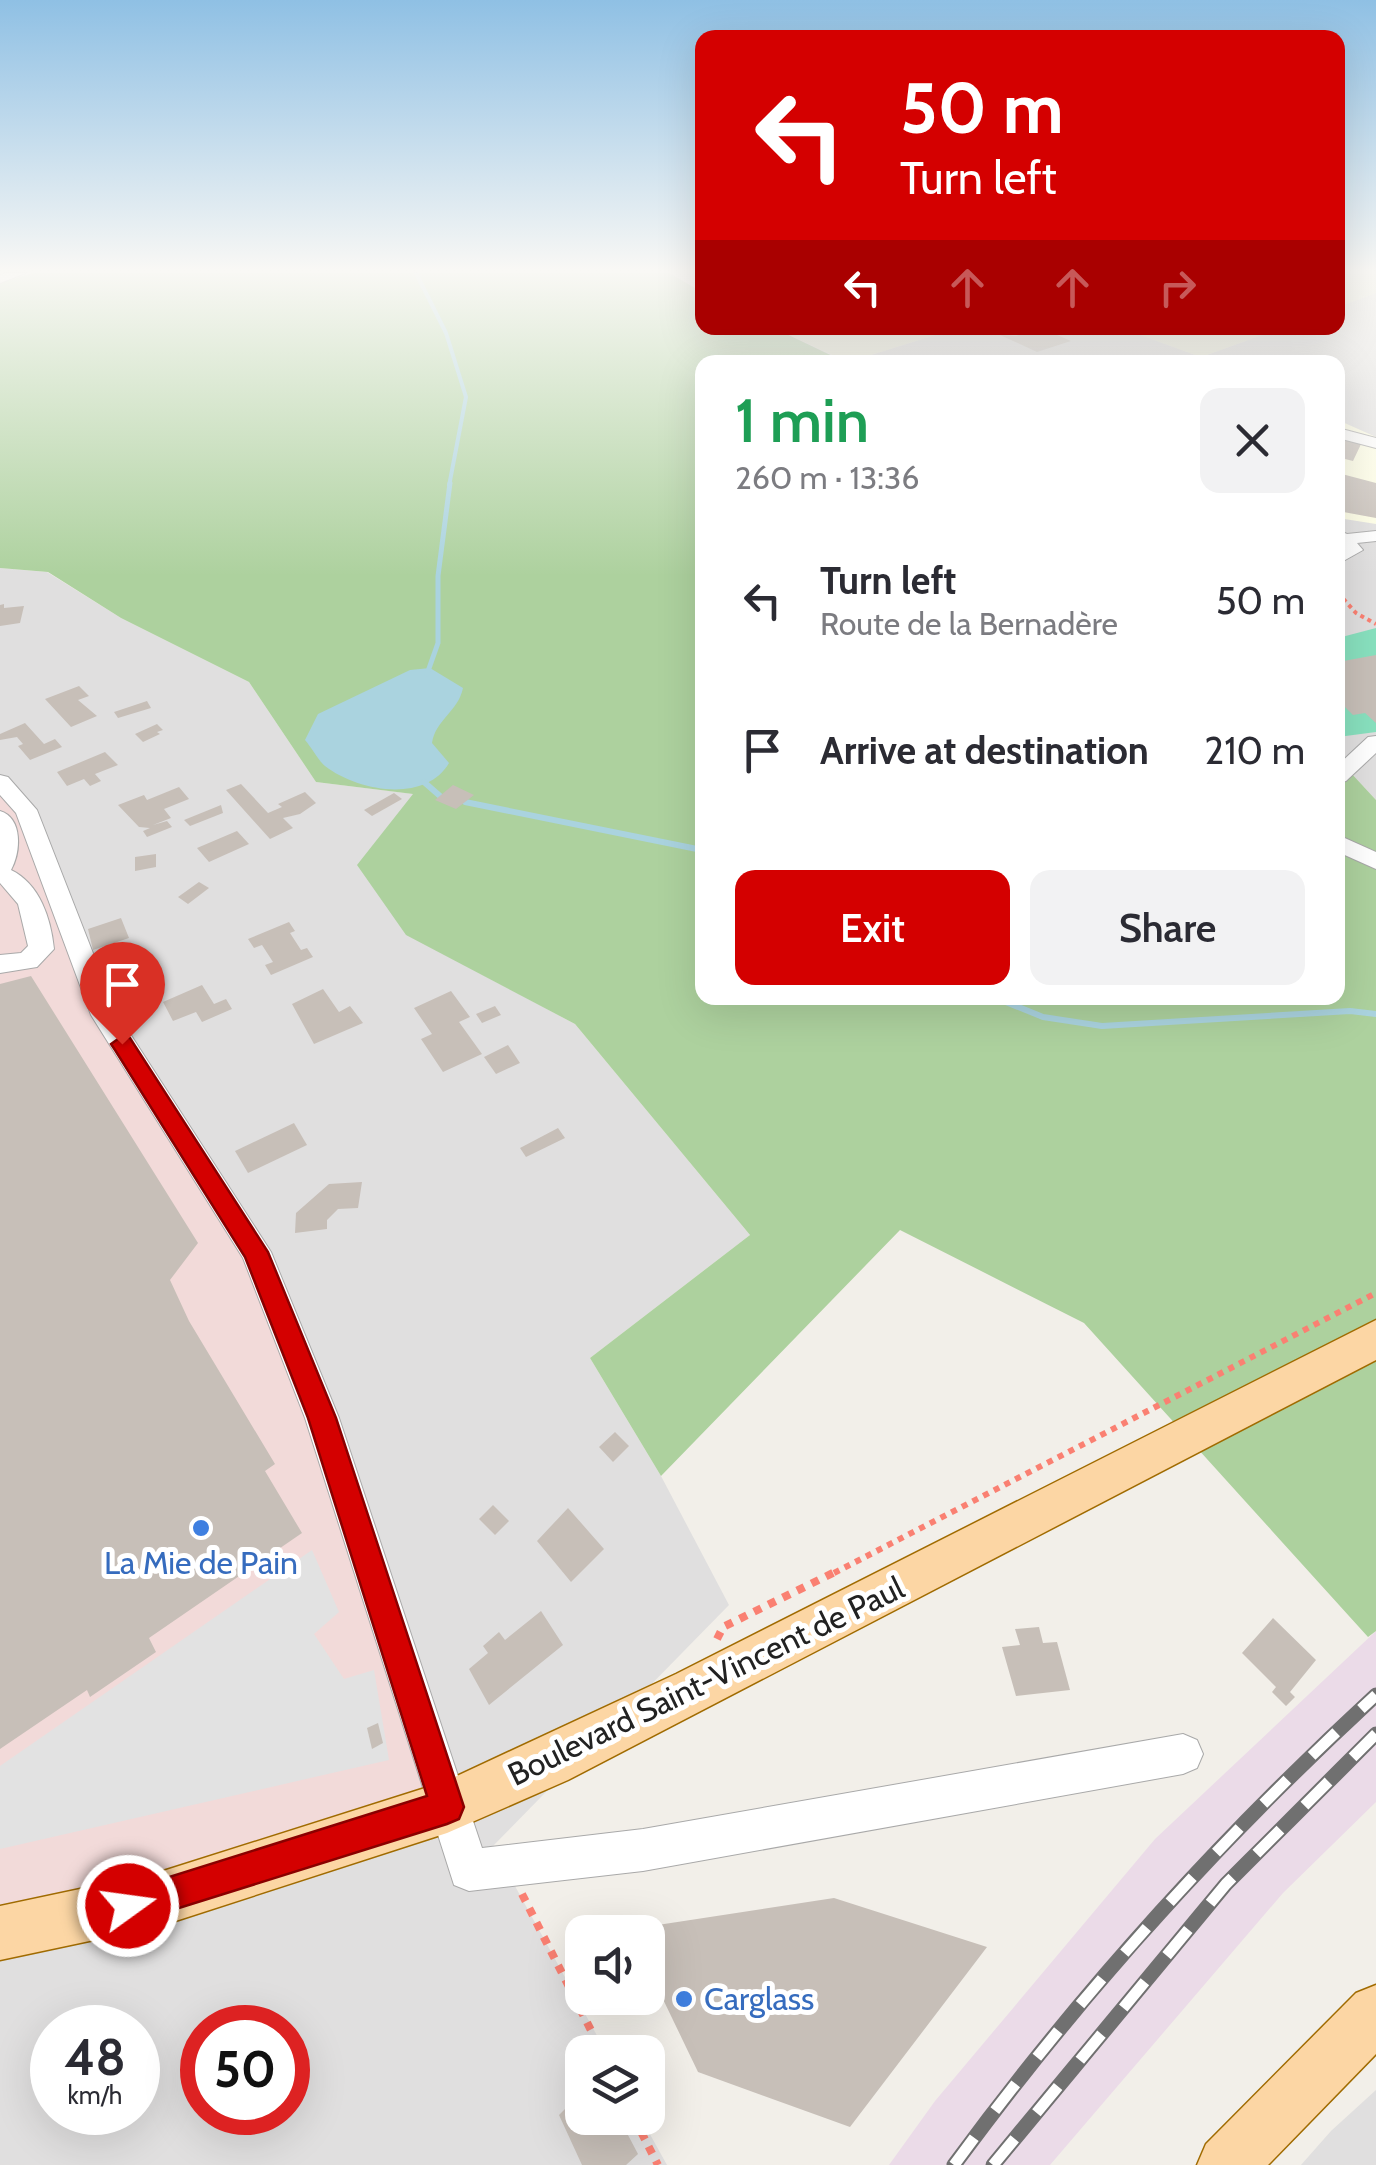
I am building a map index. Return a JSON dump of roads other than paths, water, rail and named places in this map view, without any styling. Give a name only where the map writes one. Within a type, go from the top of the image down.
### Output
[{"type":"main road","name":"Boulevard Saint-Vincent de Paul","points":[[0,1933],[160,1900],[447,1807],[550,1762],[693,1691],[1376,1339]]},
{"type":"main road","points":[[1227,2165],[1376,2013]]},
{"type":"street","points":[[1345,434],[1376,444]]},
{"type":"street","points":[[1348,550],[1376,536]]},
{"type":"street","points":[[1345,771],[1372,749]]},
{"type":"street","points":[[0,782],[26,810],[104,1015],[256,1252],[322,1418],[469,1870],[643,1850],[1184,1754]]},
{"type":"street","points":[[0,964],[21,964],[36,957],[41,942],[25,892],[15,878],[0,872],[6,858],[1,834]]},
{"type":"street","points":[[1345,846],[1376,862]]},
{"type":"water","points":[[430,668],[463,688],[434,735],[432,743],[449,763],[438,776],[408,789],[372,787],[325,766],[305,740],[318,714],[410,670]]},
{"type":"waterway","points":[[449,486],[466,397],[459,374]]},
{"type":"waterway","points":[[427,674],[438,643],[438,576],[450,483]]},
{"type":"waterway","points":[[424,782],[440,796]]},
{"type":"waterway","points":[[465,802],[695,849]]},
{"type":"waterway","points":[[1013,1005],[1043,1017],[1102,1026],[1350,1011],[1376,1014]]},
{"type":"railway","points":[[954,2165],[1101,1979],[1207,1862],[1376,1695]]},
{"type":"railway","points":[[993,2165],[1226,1884],[1376,1734]]},
{"type":"place","name":"La Mie de Pain","points":[[201,1528]]},
{"type":"place","name":"Carglass","points":[[684,1999]]}]
